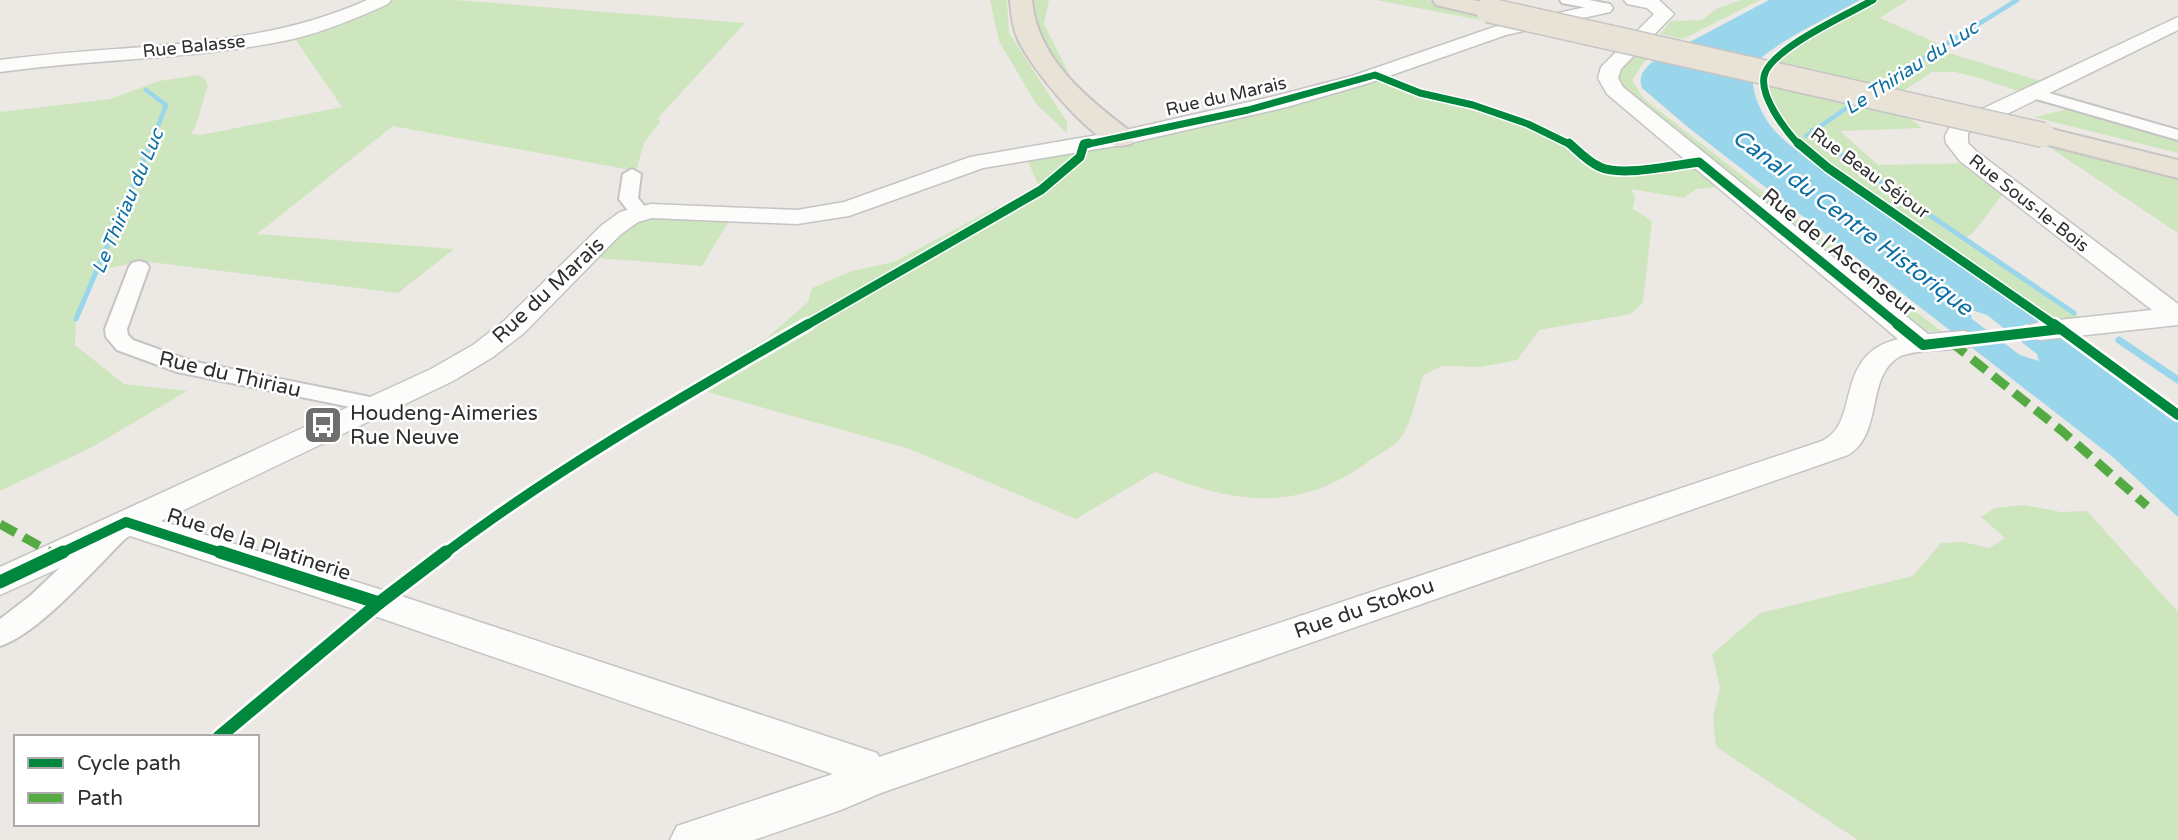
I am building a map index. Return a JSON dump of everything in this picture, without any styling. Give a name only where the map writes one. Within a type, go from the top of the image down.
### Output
[{"type":"highway","points":[[1012,0],[1010,20],[1017,38],[1072,119],[1084,144]]},
{"type":"highway","points":[[1021,0],[1024,31],[1037,52],[1094,116],[1121,138]]},
{"type":"highway","points":[[1444,0],[1488,4],[2178,160]]},
{"type":"highway","points":[[2046,131],[2178,169]]},
{"type":"street","name":"Rue Balasse","points":[[0,66],[272,37],[335,21],[382,0]]},
{"type":"street","points":[[1630,13],[1653,4],[1633,0]]},
{"type":"street","name":"Rue du Marais","points":[[0,582],[380,407],[442,375],[483,351],[514,327],[611,230],[629,217],[640,213],[668,210],[765,216],[820,214],[860,205],[978,162],[1121,138],[1315,93],[1375,75],[1570,5],[1630,13]]},
{"type":"street","name":"Rue de l'Ascenseur","points":[[1630,13],[1608,78],[1614,90],[1923,345]]},
{"type":"street","name":"Rue Sous-le-Bois","points":[[2177,317],[1968,156],[1955,142],[1960,128],[2178,23]]},
{"type":"street","points":[[2035,94],[2178,135]]},
{"type":"street","points":[[632,174],[628,199],[640,213]]},
{"type":"street","name":"Rue du Thiriau","points":[[139,267],[116,329],[117,337],[125,345],[186,367],[380,407]]},
{"type":"street","name":"Rue Sous-le-Bois","points":[[2050,330],[2177,317]]},
{"type":"street","name":"Rue de l'Ascenseur","points":[[1865,385],[1879,358],[1891,350],[1964,340]]},
{"type":"street","name":"Rue du Stokou","points":[[693,840],[826,797],[867,779],[1831,450],[1844,443],[1851,435],[1865,385]]},
{"type":"street","points":[[0,635],[40,604],[126,522]]},
{"type":"street","name":"Rue de la Platinerie","points":[[126,522],[379,603],[862,766],[867,779]]},
{"type":"green space","points":[[382,0],[455,0],[745,23],[658,118],[660,122],[644,143],[636,171],[393,126],[257,234],[454,249],[398,293],[142,261],[97,271],[76,319],[75,345],[124,384],[187,391],[94,446],[0,491],[0,112],[110,99],[159,81],[198,75],[204,78],[208,86],[191,134],[201,135],[342,107],[293,36]]},
{"type":"green space","points":[[990,0],[1007,0],[1009,33],[1067,122],[1067,133],[1036,104],[999,41]]},
{"type":"green space","points":[[1027,0],[1049,0],[1044,24],[1078,92],[1039,50]]},
{"type":"green space","points":[[1376,0],[1426,0],[1509,19],[1496,23]]},
{"type":"green space","points":[[1741,0],[1760,0],[1683,39],[1660,34],[1671,21],[1702,20],[1716,9]]},
{"type":"green space","points":[[1873,0],[1908,0],[1880,18],[1941,45],[1936,49],[2054,85],[2024,93],[1955,72],[1932,72],[1888,101],[1922,128],[1840,131],[1878,165],[1977,163],[2008,187],[1974,232],[1964,239],[2074,313],[2089,326],[2061,329],[1828,168],[1796,141],[1776,117],[1764,91],[1764,78],[1769,68],[1794,45]]},
{"type":"green space","points":[[1626,50],[1660,51],[1643,63],[1632,80],[1643,98],[1942,332],[1914,330],[1728,186],[1696,189],[1684,198],[1631,189],[1635,197],[1633,209],[1652,221],[1643,302],[1631,314],[1539,330],[1517,360],[1481,367],[1442,366],[1423,375],[1411,417],[1396,443],[1341,479],[1315,490],[1290,496],[1238,496],[1211,491],[1155,472],[1076,519],[910,449],[686,386],[768,337],[808,302],[812,288],[852,271],[894,262],[997,207],[1006,209],[1041,190],[1024,154],[1375,75],[1536,127],[1558,137],[1594,164],[1607,169],[1640,170],[1697,162],[1614,90]]},
{"type":"green space","points":[[2073,108],[2178,137],[2178,153],[2034,117]]},
{"type":"green space","points":[[2040,141],[2178,176],[2178,233]]},
{"type":"green space","points":[[733,214],[702,266],[584,257],[629,217]]},
{"type":"green space","points":[[2024,505],[2061,512],[2087,511],[2178,612],[2178,840],[1858,840],[1716,747],[1713,717],[1720,687],[1712,654],[1760,613],[1913,576],[1941,543],[1963,542],[1989,548],[2005,538],[1981,517],[1995,508]]},
{"type":"water","name":"Canal du Centre Historique","points":[[1769,0],[1860,0],[1790,38],[1758,62],[1754,70],[1754,88],[1760,107],[1770,124],[1808,160],[2040,322],[2023,325],[2040,339],[2061,337],[2178,420],[2178,517],[2114,458],[1971,347],[1983,345],[1964,331],[1952,332],[1689,128],[1642,88],[1642,74],[1652,62]]},
{"type":"pier","points":[[1969,309],[1987,315],[2037,354],[2039,361],[2020,355],[1972,319]]},
{"type":"waterway","name":"Le Thiriau du Luc","points":[[1873,90],[2017,0]]},
{"type":"waterway","name":"Le Thiriau du Luc","points":[[146,90],[166,105],[151,145]]},
{"type":"waterway","name":"Le Thiriau du Luc","points":[[1813,131],[1857,101]]},
{"type":"waterway","name":"Le Thiriau du Luc","points":[[1806,136],[1813,131]]},
{"type":"waterway","points":[[1813,131],[1829,145]]},
{"type":"waterway","name":"Le Thiriau du Luc","points":[[76,319],[151,143]]},
{"type":"waterway","points":[[1827,143],[2074,313]]},
{"type":"waterway","points":[[2119,340],[2178,380]]},
{"type":"marked path","points":[[1951,342],[2062,431],[2147,506]]},
{"type":"marked path","points":[[0,524],[58,556]]},
{"type":"cycle path","name":"Rue Beau Séjour","points":[[1873,0],[1813,32],[1771,63],[1765,72],[1764,83],[1771,106],[1783,127],[1808,153],[1828,168],[2061,329],[2178,415]]},
{"type":"cycle path","points":[[221,735],[379,603],[510,504],[678,399],[1041,190],[1080,157],[1084,144],[1248,110],[1375,75],[1420,93],[1473,105],[1528,124],[1569,143],[1597,166],[1605,169],[1626,170],[1699,162],[1923,345],[2061,329]]},
{"type":"cycle path","points":[[0,582],[126,522],[379,603]]},
{"type":"place","name":"Houdeng-Aimeries Rue Neuve","points":[[323,425]]}]
